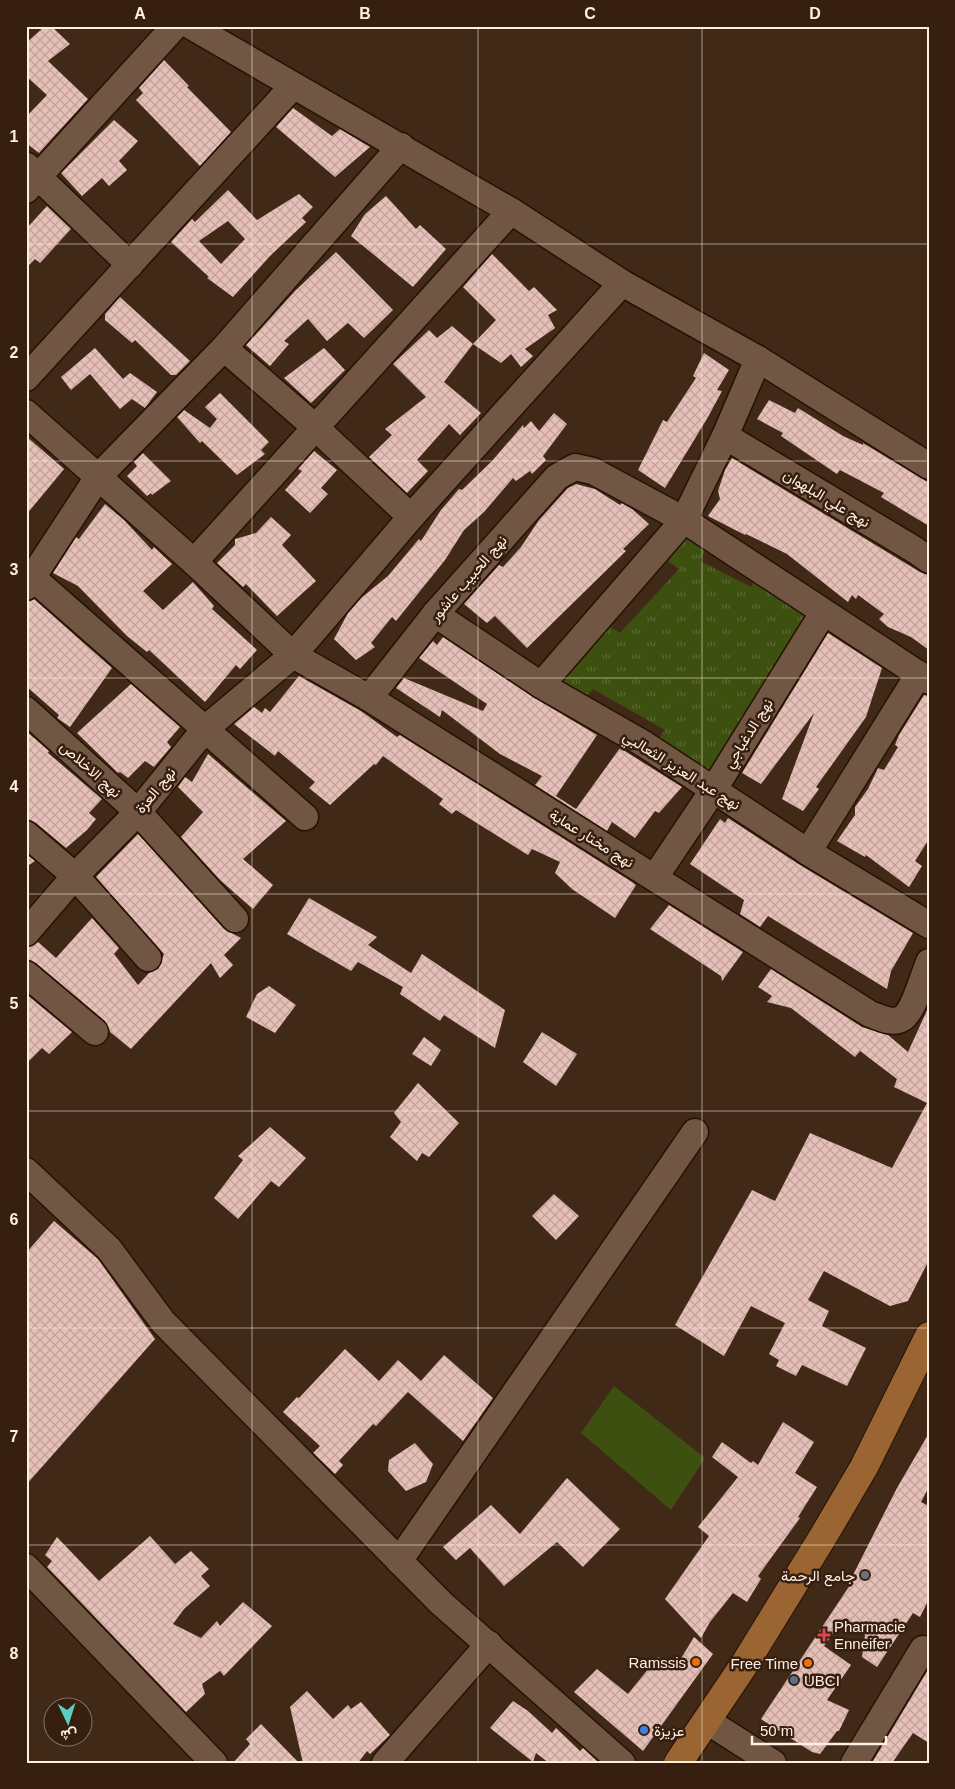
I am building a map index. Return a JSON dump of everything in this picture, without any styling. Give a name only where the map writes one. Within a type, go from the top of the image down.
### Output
[{"type":"main road","points":[[678,1763],[744,1664],[864,1467],[921,1370],[929,1336]]},
{"type":"street","points":[[130,265],[30,178],[175,26]]},
{"type":"street","points":[[191,26],[511,211],[622,283],[758,359],[929,466]]},
{"type":"street","points":[[26,378],[293,86]]},
{"type":"street","points":[[305,817],[29,579],[98,477],[224,348],[401,146]]},
{"type":"street","points":[[194,562],[511,211]]},
{"type":"street","name":"نهج العزة","points":[[26,933],[75,876],[138,812],[205,729],[293,655],[411,516],[622,283]]},
{"type":"street","points":[[224,348],[316,427],[411,516]]},
{"type":"street","points":[[541,685],[684,520],[725,436],[758,359]]},
{"type":"street","name":"نهج مختار عماية","points":[[26,413],[194,562],[293,655],[369,698],[870,1014],[891,1021],[902,1019],[910,1010],[929,962]]},
{"type":"street","name":"نهج علي البلهوان","points":[[725,436],[929,560]]},
{"type":"street","name":"نهج الحبيب عاشور","points":[[369,698],[435,614],[557,477],[575,466],[593,471],[684,520]]},
{"type":"street","points":[[684,520],[924,678],[808,852]]},
{"type":"street","name":"نهج الدغباجي","points":[[655,877],[714,789],[823,613]]},
{"type":"street","name":"نهج عبد العزيز الثعالبي","points":[[435,614],[541,685],[644,744],[808,852],[929,925]]},
{"type":"street","name":"نهج الاخلاص","points":[[26,710],[138,812],[235,918]]},
{"type":"street","points":[[26,834],[75,876],[148,958]]},
{"type":"street","points":[[26,974],[96,1032]]},
{"type":"street","points":[[399,1560],[695,1132]]},
{"type":"street","points":[[26,1171],[109,1249],[163,1322],[441,1603],[622,1763]]},
{"type":"street","points":[[26,1567],[214,1763]]},
{"type":"street","points":[[384,1763],[489,1644]]},
{"type":"street","points":[[854,1763],[910,1668],[923,1649],[929,1652]]},
{"type":"street","points":[[707,1721],[773,1763]]},
{"type":"green space","points":[[685,535],[707,546],[700,561],[751,587],[758,576],[810,612],[709,774],[657,741],[665,730],[593,689],[585,697],[556,679],[606,624],[620,633],[679,569],[665,559]]},
{"type":"green space","points":[[614,1386],[705,1458],[671,1510],[581,1433]]},
{"type":"building","points":[[45,26],[51,26],[70,44],[48,61],[88,99],[39,153],[26,143],[26,117],[47,95],[26,76],[26,43]]},
{"type":"building","points":[[164,60],[189,86],[187,87],[231,132],[200,166],[136,100],[143,93],[139,88]]},
{"type":"building","points":[[293,108],[332,136],[340,129],[370,147],[335,177],[276,127]]},
{"type":"building","points":[[114,120],[138,141],[119,161],[127,170],[109,186],[102,178],[82,196],[61,173]]},
{"type":"building","points":[[228,190],[257,220],[299,194],[313,207],[302,218],[306,222],[270,256],[233,297],[207,278],[209,277],[171,242],[192,219],[195,222]],"holes":[[[228,221],[245,239],[221,264],[199,241]]]},
{"type":"building","points":[[386,196],[416,229],[420,225],[446,249],[413,287],[351,236],[365,214]]},
{"type":"building","points":[[47,206],[71,229],[40,263],[35,259],[26,268],[26,229]]},
{"type":"building","points":[[336,252],[393,310],[364,338],[348,323],[327,341],[308,319],[284,341],[289,344],[270,366],[246,345],[295,291]]},
{"type":"building","points":[[492,254],[529,291],[534,287],[557,310],[548,315],[555,328],[525,349],[533,356],[521,367],[511,354],[501,363],[473,344],[496,320],[463,287]]},
{"type":"building","points":[[120,297],[190,361],[176,375],[171,375],[135,340],[132,343],[105,320],[105,314]]},
{"type":"building","points":[[452,326],[473,344],[444,382],[481,413],[460,435],[449,424],[417,460],[428,471],[407,493],[369,457],[392,435],[385,429],[426,397],[393,364],[429,330],[437,338]]},
{"type":"building","points":[[95,348],[123,379],[130,373],[157,392],[145,408],[132,399],[120,409],[90,374],[71,390],[61,377]]},
{"type":"building","points":[[324,348],[345,370],[311,403],[284,378]]},
{"type":"building","points":[[704,353],[729,370],[717,390],[722,391],[708,417],[665,488],[638,470],[663,420],[667,422],[696,378],[693,376]]},
{"type":"building","points":[[220,393],[269,442],[261,450],[265,454],[237,475],[202,441],[200,443],[177,417],[184,410],[210,428],[217,419],[205,407]]},
{"type":"building","points":[[769,400],[795,413],[798,408],[843,436],[863,445],[863,443],[929,483],[929,526],[881,497],[884,493],[840,470],[837,474],[781,436],[783,433],[757,419]]},
{"type":"building","points":[[554,413],[567,424],[543,456],[546,460],[532,474],[530,471],[516,481],[513,478],[484,512],[464,530],[445,560],[396,621],[392,617],[371,643],[375,647],[356,660],[334,639],[348,613],[361,598],[388,576],[419,539],[421,541],[441,510],[459,489],[462,490],[492,461],[523,425],[524,428],[531,421],[539,431]]},
{"type":"building","points":[[26,436],[64,469],[26,515]]},
{"type":"building","points":[[314,451],[337,470],[321,488],[328,494],[310,513],[285,490],[302,471],[298,469]]},
{"type":"building","points":[[143,453],[171,481],[152,495],[151,493],[147,496],[127,476],[137,466],[134,462]]},
{"type":"building","points":[[732,458],[920,572],[929,575],[929,650],[911,637],[888,627],[879,619],[884,614],[858,595],[856,599],[852,595],[848,602],[787,554],[708,516],[720,499],[718,491],[725,470]]},
{"type":"building","points":[[576,484],[595,489],[620,505],[622,503],[649,524],[623,549],[626,551],[527,648],[495,616],[487,623],[464,604],[499,565],[503,567],[521,547],[539,520],[568,488]]},
{"type":"building","points":[[105,504],[124,520],[152,550],[154,547],[172,564],[143,591],[163,610],[193,582],[214,606],[212,609],[257,650],[240,669],[236,665],[205,702],[149,650],[147,652],[127,636],[78,586],[53,573],[76,537],[79,539]]},
{"type":"building","points":[[271,517],[291,535],[282,545],[316,581],[277,616],[246,584],[243,587],[217,563],[235,545],[235,539],[256,533]]},
{"type":"building","points":[[34,599],[112,668],[70,727],[57,718],[59,715],[26,686],[26,602]]},
{"type":"building","points":[[828,633],[882,668],[866,717],[816,787],[819,789],[803,811],[782,799],[814,713],[761,784],[742,773]]},
{"type":"building","points":[[443,637],[533,697],[597,735],[556,796],[576,809],[620,748],[682,787],[659,813],[655,811],[635,838],[612,822],[607,831],[535,785],[542,776],[500,754],[442,710],[440,717],[396,688],[404,678],[483,711],[487,704],[419,658],[433,641],[437,645]]},
{"type":"building","points":[[299,676],[361,711],[397,737],[400,735],[636,885],[615,918],[572,889],[555,873],[560,862],[532,849],[528,855],[456,810],[452,814],[439,804],[443,799],[383,756],[376,765],[374,764],[330,805],[309,788],[315,782],[278,751],[275,756],[234,724],[254,707],[262,713],[265,708],[270,712]]},
{"type":"building","points":[[131,684],[180,727],[167,742],[171,747],[154,767],[145,761],[128,778],[120,772],[118,773],[77,733]]},
{"type":"building","points":[[924,695],[929,696],[929,839],[915,861],[922,866],[909,887],[866,855],[865,857],[837,841],[855,815],[855,807],[868,789],[878,768],[884,770],[898,747],[895,745],[899,735]]},
{"type":"building","points":[[26,731],[49,751],[48,753],[102,799],[89,813],[96,819],[87,830],[66,848],[36,823],[26,819]]},
{"type":"building","points":[[208,754],[286,821],[243,859],[273,885],[253,909],[220,880],[181,837],[203,812],[178,787],[185,777],[192,782]]},
{"type":"building","points":[[728,818],[800,865],[913,933],[891,971],[887,989],[768,916],[760,927],[740,914],[744,900],[690,864],[720,819],[725,823]]},
{"type":"building","points":[[138,834],[224,929],[241,938],[224,955],[233,965],[220,978],[211,963],[131,1049],[110,1032],[105,1021],[36,963],[26,959],[26,948],[38,942],[56,958],[92,918],[119,948],[114,954],[138,985],[149,973],[158,969],[164,954],[96,877]]},
{"type":"building","points":[[26,854],[35,861],[26,867]]},
{"type":"building","points":[[309,898],[377,937],[368,945],[411,973],[422,954],[505,1010],[495,1048],[444,1015],[440,1021],[400,994],[403,987],[358,962],[351,971],[287,934]]},
{"type":"building","points":[[669,905],[743,952],[722,981],[721,976],[650,929]]},
{"type":"building","points":[[771,969],[862,1027],[888,1035],[908,1052],[929,1006],[929,1260],[908,1301],[890,1306],[824,1271],[808,1300],[829,1311],[822,1326],[866,1348],[847,1386],[802,1365],[796,1376],[776,1366],[779,1360],[769,1354],[785,1323],[751,1306],[724,1356],[675,1325],[752,1190],[775,1201],[810,1133],[892,1168],[927,1103],[894,1087],[897,1079],[860,1051],[855,1057],[791,1008],[767,1002],[772,996],[758,987]]},
{"type":"building","points":[[269,986],[296,1005],[275,1033],[246,1017],[257,994]]},
{"type":"building","points":[[26,994],[72,1032],[49,1054],[42,1048],[26,1064]]},
{"type":"building","points":[[542,1032],[577,1054],[556,1086],[523,1062]]},
{"type":"building","points":[[424,1037],[441,1050],[431,1066],[412,1054]]},
{"type":"building","points":[[418,1083],[459,1123],[429,1157],[422,1153],[417,1161],[390,1137],[401,1122],[394,1113]]},
{"type":"building","points":[[270,1127],[306,1158],[279,1187],[271,1181],[238,1219],[214,1198],[243,1160],[238,1156]]},
{"type":"building","points":[[554,1194],[579,1216],[556,1240],[532,1216]]},
{"type":"building","points":[[54,1221],[98,1259],[155,1339],[26,1485],[26,1253]]},
{"type":"building","points":[[345,1349],[379,1381],[398,1360],[421,1381],[444,1355],[493,1398],[463,1441],[408,1392],[376,1426],[373,1424],[339,1461],[343,1465],[335,1474],[313,1453],[320,1446],[283,1412],[297,1397],[299,1398]]},
{"type":"building","points":[[783,1422],[814,1442],[795,1473],[817,1487],[798,1517],[800,1518],[758,1576],[761,1579],[747,1602],[733,1593],[710,1622],[701,1638],[665,1599],[709,1536],[698,1527],[738,1477],[712,1457],[722,1442],[751,1463],[753,1461],[758,1465]]},
{"type":"building","points":[[929,1433],[929,1487],[921,1502],[929,1506],[929,1599],[920,1617],[913,1613],[877,1667],[862,1657],[865,1635],[843,1619],[824,1646],[851,1665],[827,1700],[849,1710],[839,1731],[837,1731],[820,1754],[812,1752],[761,1719],[852,1582],[850,1581],[897,1488]]},
{"type":"building","points":[[415,1443],[433,1464],[426,1482],[406,1491],[388,1471],[389,1460]]},
{"type":"building","points":[[567,1478],[620,1529],[583,1567],[557,1542],[504,1586],[470,1548],[456,1560],[443,1547],[491,1505],[520,1534]]},
{"type":"building","points":[[150,1536],[175,1564],[191,1551],[209,1569],[201,1576],[210,1586],[184,1609],[173,1624],[201,1638],[217,1621],[220,1626],[243,1602],[272,1626],[224,1676],[220,1671],[202,1684],[205,1694],[186,1712],[47,1567],[52,1561],[45,1555],[57,1537],[99,1581]]},
{"type":"building","points":[[694,1637],[713,1654],[643,1751],[574,1692],[597,1669],[628,1694],[658,1657],[674,1670]]},
{"type":"building","points":[[929,1668],[929,1743],[913,1733],[892,1763],[876,1763],[873,1761]]},
{"type":"building","points":[[307,1691],[333,1719],[348,1705],[351,1709],[361,1702],[390,1735],[370,1754],[367,1751],[358,1763],[303,1763],[290,1707]]},
{"type":"building","points":[[513,1701],[528,1711],[552,1733],[556,1728],[580,1751],[583,1748],[599,1763],[549,1763],[536,1753],[533,1762],[490,1728]]},
{"type":"building","points":[[261,1724],[299,1763],[233,1763],[250,1744],[246,1739]]},
{"type":"place","name":"جامع الرحمة","points":[[865,1575]]},
{"type":"place","name":"Pharmacie Enneifer","points":[[824,1635]]},
{"type":"place","name":"Ramssis","points":[[696,1662]]},
{"type":"place","name":"Free Time","points":[[808,1663]]},
{"type":"place","name":"UBCI","points":[[794,1680]]},
{"type":"place","name":"عزيزة","points":[[644,1730]]}]
